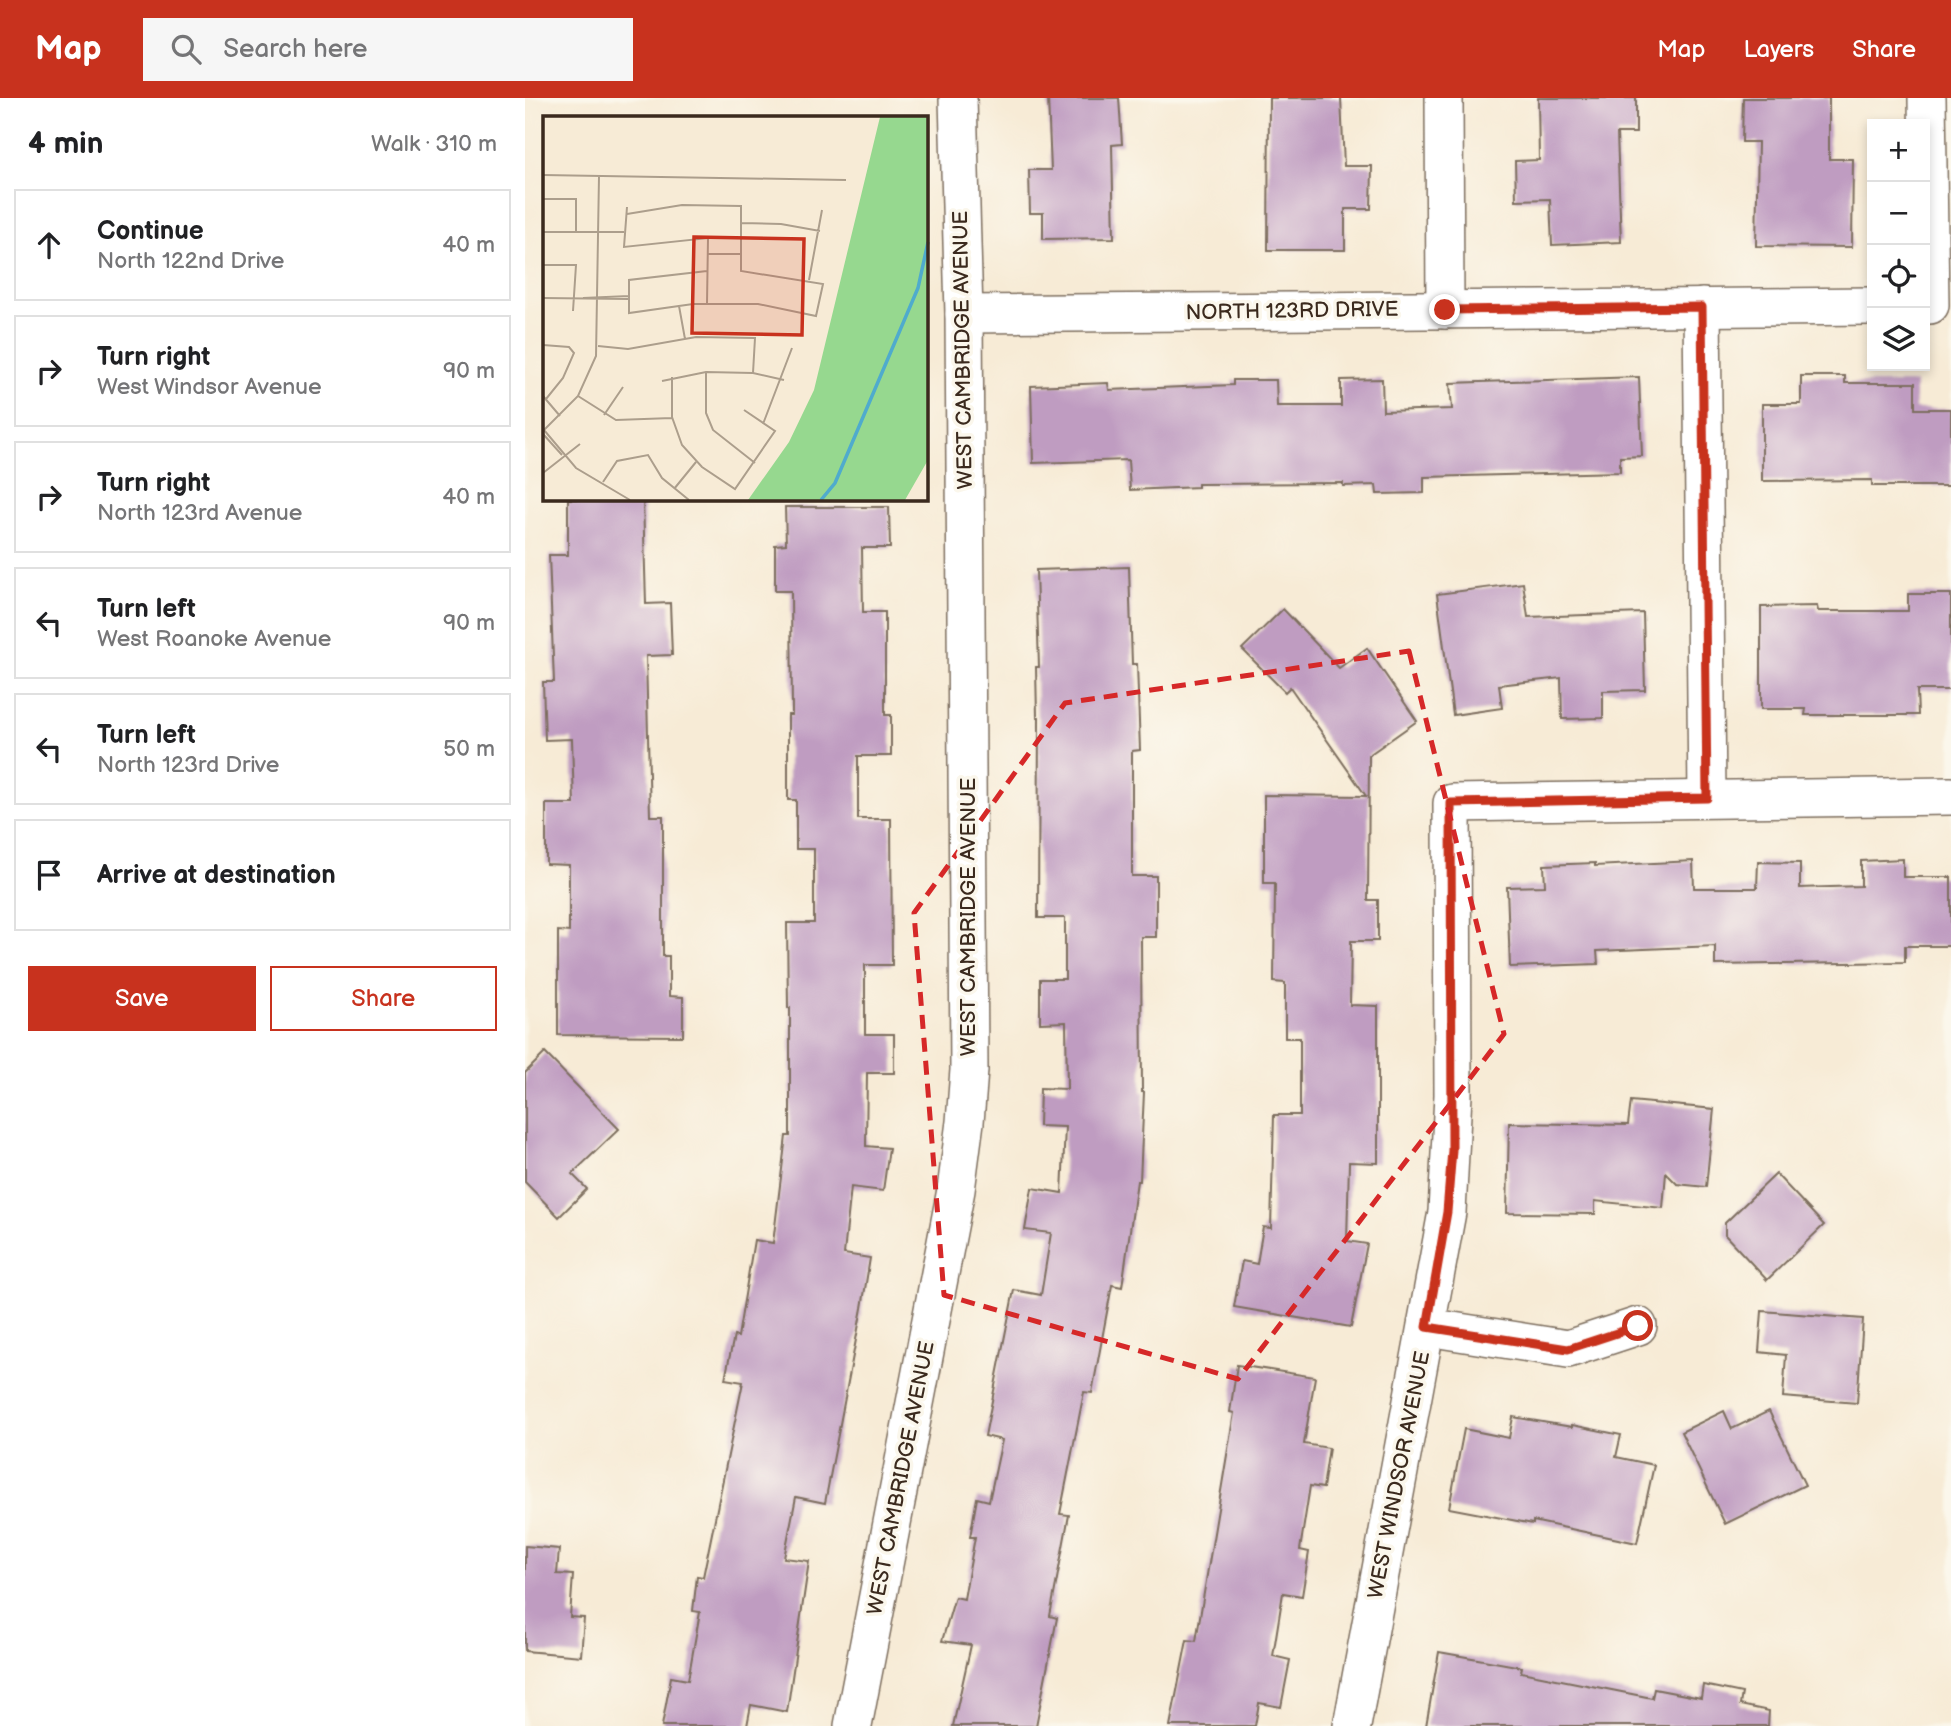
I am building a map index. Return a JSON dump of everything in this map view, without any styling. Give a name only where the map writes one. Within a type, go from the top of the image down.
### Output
[{"type":"street","name":"WEST CAMBRIDGE AVENUE","points":[[853,1726],[956,1190],[969,1070],[964,314],[958,98]]},
{"type":"street","points":[[1444,98],[1445,310]]},
{"type":"street","points":[[1927,98],[1927,245]]},
{"type":"street","name":"NORTH 123RD DRIVE","points":[[964,314],[1867,306]]},
{"type":"street","points":[[1702,307],[1707,798],[1951,796]]},
{"type":"street","name":"WEST WINDSOR AVENUE","points":[[1352,1726],[1447,1212],[1452,1150],[1451,803],[1707,798]]},
{"type":"street","points":[[1427,1327],[1568,1349],[1638,1326]]},
{"type":"highlighted area","points":[[1409,651],[1504,1034],[1238,1379],[944,1295],[914,913],[1065,703]]},
{"type":"building","points":[[1048,98],[1119,98],[1122,144],[1112,145],[1114,238],[1043,239],[1043,213],[1030,213],[1029,170],[1051,170]]},
{"type":"building","points":[[1269,98],[1341,98],[1344,166],[1372,166],[1371,209],[1345,209],[1345,250],[1268,250]]},
{"type":"building","points":[[1538,98],[1636,98],[1636,133],[1617,133],[1621,242],[1552,245],[1550,199],[1516,200],[1515,161],[1539,160]]},
{"type":"building","points":[[1743,98],[1829,98],[1829,159],[1853,159],[1852,247],[1756,246],[1758,142],[1742,142]]},
{"type":"building","points":[[1801,376],[1845,376],[1845,383],[1915,383],[1915,409],[1951,409],[1951,486],[1872,486],[1872,480],[1762,481],[1762,404],[1801,404]]},
{"type":"building","points":[[1639,377],[1642,456],[1620,457],[1620,472],[1424,477],[1424,493],[1377,494],[1376,485],[1343,486],[1343,483],[1198,484],[1198,487],[1130,490],[1128,460],[1033,463],[1031,386],[1108,383],[1109,390],[1233,385],[1233,380],[1276,380],[1277,406],[1341,406],[1341,380],[1382,379],[1383,411],[1452,409],[1450,383]]},
{"type":"building","points":[[568,500],[643,500],[646,604],[670,603],[672,655],[646,656],[650,816],[663,816],[663,956],[669,956],[669,996],[683,997],[683,1036],[558,1035],[558,931],[569,932],[569,865],[546,864],[546,804],[574,804],[572,739],[545,740],[543,682],[554,682],[549,555],[568,555]]},
{"type":"building","points":[[785,507],[889,507],[890,548],[862,548],[863,612],[885,612],[885,715],[891,715],[891,756],[858,756],[858,819],[891,819],[892,965],[865,965],[865,1034],[894,1034],[894,1073],[867,1073],[866,1146],[889,1148],[883,1191],[851,1187],[844,1254],[870,1258],[825,1503],[796,1497],[784,1558],[809,1561],[787,1712],[751,1705],[747,1726],[662,1726],[671,1677],[688,1680],[700,1612],[693,1611],[697,1576],[703,1577],[743,1382],[725,1379],[734,1336],[738,1337],[754,1240],[773,1243],[786,1136],[790,1136],[787,923],[814,923],[814,849],[796,849],[796,800],[788,800],[788,715],[792,715],[791,591],[775,591],[775,545],[786,544]]},
{"type":"building","points":[[1129,567],[1132,664],[1137,664],[1140,750],[1132,751],[1132,876],[1156,876],[1156,937],[1141,937],[1144,1092],[1140,1181],[1137,1181],[1122,1287],[1112,1285],[1092,1393],[1084,1392],[1060,1514],[1069,1515],[1050,1616],[1057,1618],[1036,1726],[953,1726],[971,1645],[942,1641],[955,1597],[964,1599],[975,1537],[970,1537],[977,1498],[989,1501],[1002,1440],[985,1436],[1014,1290],[1041,1295],[1051,1233],[1025,1230],[1032,1188],[1062,1193],[1065,1127],[1039,1126],[1040,1088],[1067,1089],[1066,1022],[1040,1023],[1040,979],[1065,979],[1065,918],[1038,918],[1039,717],[1036,667],[1039,667],[1036,570]]},
{"type":"building","points":[[1523,583],[1528,617],[1643,613],[1645,690],[1603,691],[1603,718],[1562,719],[1561,678],[1499,685],[1502,708],[1453,715],[1437,594]]},
{"type":"building","points":[[1908,594],[1951,594],[1951,690],[1917,690],[1918,715],[1805,715],[1806,709],[1761,709],[1761,607],[1817,606],[1818,611],[1908,611]]},
{"type":"building","points":[[1283,609],[1339,668],[1367,648],[1417,721],[1369,755],[1368,900],[1378,900],[1378,941],[1351,941],[1350,1005],[1378,1006],[1378,1163],[1349,1162],[1347,1241],[1367,1244],[1351,1327],[1234,1307],[1242,1261],[1257,1264],[1263,1227],[1271,1228],[1274,1115],[1300,1115],[1300,1038],[1285,1038],[1285,983],[1274,982],[1275,883],[1264,883],[1264,795],[1366,796],[1290,687],[1285,692],[1242,649]]},
{"type":"building","points":[[1903,859],[1903,877],[1951,877],[1951,946],[1905,946],[1905,962],[1715,965],[1715,946],[1597,951],[1598,964],[1510,967],[1507,887],[1545,886],[1544,865],[1595,863],[1595,866],[1693,861],[1694,888],[1757,888],[1758,862],[1800,863],[1800,888],[1861,886],[1861,861]]},
{"type":"building","points":[[545,1053],[619,1129],[572,1174],[587,1189],[559,1217],[525,1182],[525,1073]]},
{"type":"building","points":[[1631,1101],[1714,1109],[1706,1187],[1677,1184],[1666,1173],[1663,1208],[1595,1201],[1595,1214],[1507,1213],[1509,1123],[1628,1125]]},
{"type":"building","points":[[1776,1174],[1824,1225],[1767,1280],[1725,1235],[1725,1223]]},
{"type":"building","points":[[1762,1311],[1863,1319],[1857,1403],[1783,1397],[1786,1355],[1759,1352]]},
{"type":"building","points":[[1237,1365],[1315,1377],[1304,1444],[1329,1448],[1323,1488],[1310,1486],[1300,1550],[1309,1552],[1302,1596],[1283,1593],[1273,1656],[1290,1660],[1281,1707],[1259,1703],[1255,1726],[1170,1726],[1187,1640],[1196,1641],[1234,1413],[1230,1412]]},
{"type":"building","points":[[1724,1411],[1732,1429],[1769,1411],[1805,1485],[1725,1524],[1681,1432]]},
{"type":"building","points":[[1513,1417],[1621,1435],[1616,1457],[1654,1465],[1637,1543],[1533,1521],[1533,1524],[1449,1508],[1464,1429],[1509,1438]]},
{"type":"building","points":[[525,1546],[559,1549],[557,1574],[573,1575],[570,1617],[584,1618],[581,1656],[525,1651]]},
{"type":"building","points":[[1439,1652],[1522,1667],[1521,1672],[1652,1698],[1654,1689],[1701,1698],[1703,1685],[1742,1693],[1740,1705],[1769,1711],[1768,1726],[1426,1726]]},
{"type":"route","points":[[1445,310],[1702,307],[1707,798],[1451,803],[1452,1150],[1447,1212],[1427,1327],[1568,1349],[1638,1326]]}]
